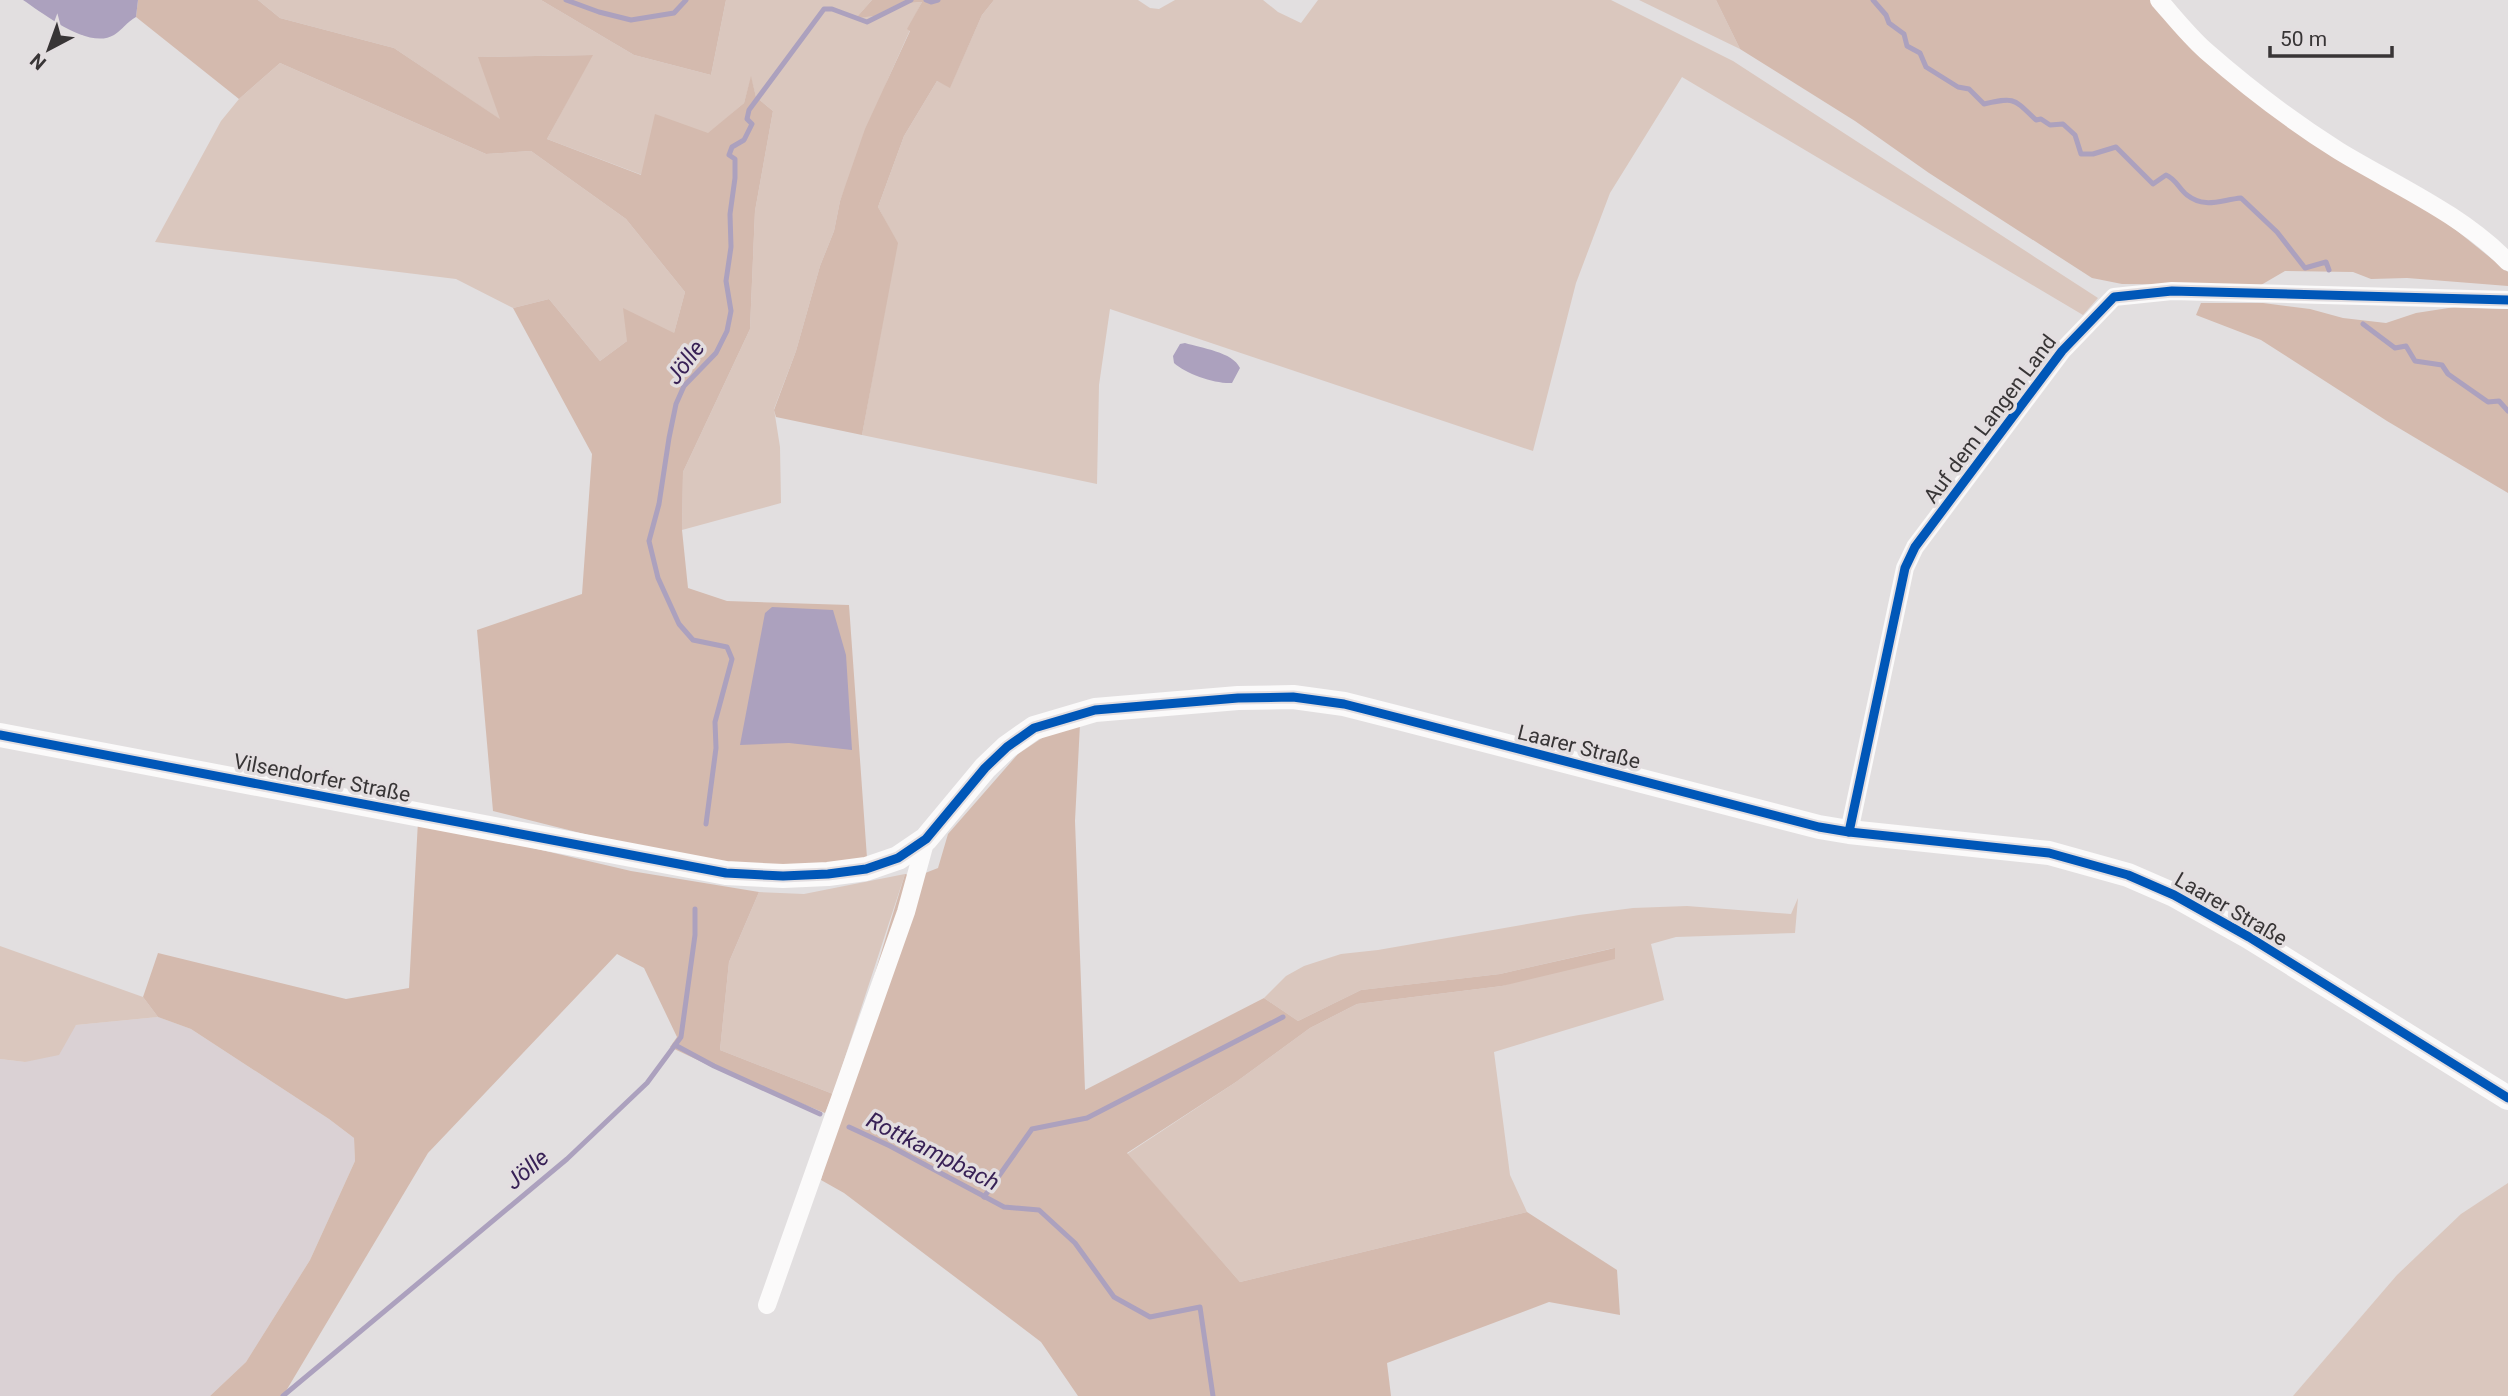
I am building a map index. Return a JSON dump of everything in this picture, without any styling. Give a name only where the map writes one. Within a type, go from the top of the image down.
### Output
[{"type":"street","points":[[2159,0],[2205,50],[2279,109],[2339,151],[2426,201],[2495,248],[2508,262]]},
{"type":"street","name":"Auf dem Langen Land","points":[[1849,832],[1905,568],[1915,547],[2062,351],[2114,297],[2172,291],[2508,300]]},
{"type":"street","name":"Laarer Straße","points":[[636,856],[726,873],[783,876],[828,874],[877,865],[898,858],[926,839],[985,768],[1007,747],[1034,728],[1096,710],[1238,698],[1293,697],[1343,704],[1819,827],[2049,853],[2128,875],[2174,895],[2249,937],[2508,1098]]},
{"type":"street","name":"Vilsendorfer Straße","points":[[0,735],[636,856]]},
{"type":"street","points":[[767,1305],[906,912],[926,839]]},
{"type":"shaded area","points":[[23,0],[138,0],[136,17],[114,35],[92,38],[54,21]]},
{"type":"shaded area","points":[[138,0],[258,0],[280,18],[394,48],[500,119],[478,57],[593,55],[547,139],[641,175],[655,114],[708,133],[744,103],[751,76],[756,97],[773,111],[755,211],[750,329],[683,472],[682,530],[688,588],[727,601],[849,605],[867,858],[847,863],[751,866],[640,848],[493,811],[477,630],[582,594],[592,454],[513,308],[549,299],[600,361],[627,341],[623,308],[674,333],[685,292],[626,219],[531,151],[486,154],[280,63],[239,99],[136,17]]},
{"type":"shaded area","points":[[258,0],[541,0],[634,55],[711,75],[726,0],[872,0],[857,17],[876,16],[910,3],[922,2],[908,29],[910,30],[840,201],[834,231],[820,266],[796,351],[774,409],[780,447],[781,503],[682,530],[683,472],[750,329],[755,211],[773,111],[756,97],[751,78],[744,103],[708,134],[642,175],[547,139],[592,55],[479,57],[501,120],[394,48],[280,18]]},
{"type":"shaded area","points":[[541,0],[726,0],[711,75],[634,55]]},
{"type":"shaded area","points":[[872,0],[994,0],[982,15],[950,88],[937,81],[904,136],[878,207],[898,243],[862,435],[776,417],[774,410],[796,351],[820,266],[834,231],[840,201],[865,129],[910,31],[907,29],[922,2],[910,3],[876,16],[856,18]]},
{"type":"shaded area","points":[[994,0],[1138,0],[1150,8],[1159,9],[1175,0],[1263,0],[1278,12],[1301,23],[1318,0],[1611,0],[1733,61],[2098,298],[2083,315],[1682,77],[1610,193],[1576,283],[1533,451],[1110,309],[1099,385],[1097,484],[862,435],[897,243],[878,207],[904,136],[937,81],[950,87],[982,15]]},
{"type":"shaded area","points":[[1639,0],[1716,0],[1740,49]]},
{"type":"shaded area","points":[[1716,0],[2154,0],[2203,53],[2430,209],[2508,272],[2508,286],[2407,278],[2371,279],[2353,272],[2285,271],[2261,285],[2122,284],[2092,278],[1929,173],[1855,121],[1740,49]]},
{"type":"shaded area","points":[[280,63],[486,154],[531,151],[626,219],[685,292],[674,333],[627,341],[600,361],[549,299],[513,308],[456,279],[155,242],[221,121],[239,99]]},
{"type":"shaded area","points":[[2201,303],[2263,303],[2386,323],[2416,313],[2455,307],[2508,309],[2508,493],[2387,421],[2261,340],[2196,315]]},
{"type":"shaded area","points":[[1185,343],[1231,358],[1240,368],[1232,383],[1201,377],[1174,363],[1173,356],[1180,344]]},
{"type":"shaded area","points":[[772,607],[833,610],[846,655],[852,750],[789,743],[740,745],[765,613]]},
{"type":"shaded area","points":[[1080,724],[1075,821],[1085,1090],[1264,998],[1298,1021],[1361,990],[1500,974],[1615,948],[1615,959],[1502,986],[1357,1004],[1310,1028],[1236,1082],[1127,1153],[1240,1282],[1527,1212],[1617,1270],[1620,1315],[1549,1302],[1387,1363],[1391,1396],[1078,1396],[1041,1342],[844,1193],[821,1180],[872,983],[905,874],[915,877],[938,868],[948,834],[1018,754],[1051,732]]},
{"type":"shaded area","points":[[418,821],[631,871],[759,892],[729,962],[720,1050],[833,1094],[825,1113],[721,1071],[670,1047],[677,1037],[644,968],[617,954],[428,1153],[283,1396],[210,1396],[246,1362],[310,1260],[355,1161],[354,1138],[191,1029],[158,1017],[143,997],[158,953],[346,999],[409,988]]},
{"type":"shaded area","points":[[905,874],[833,1094],[720,1050],[729,962],[759,892],[804,894]]},
{"type":"shaded area","points":[[1798,898],[1795,933],[1676,937],[1651,944],[1664,1000],[1494,1052],[1510,1175],[1527,1212],[1240,1282],[1127,1154],[1236,1082],[1310,1028],[1357,1004],[1502,986],[1614,948],[1500,974],[1361,990],[1298,1021],[1264,998],[1286,976],[1304,966],[1341,954],[1633,908],[1687,906],[1791,914]]},
{"type":"shaded area","points":[[0,946],[143,997],[158,1017],[76,1025],[59,1055],[25,1062],[0,1059]]},
{"type":"shaded area","points":[[158,1017],[191,1029],[329,1119],[354,1138],[355,1161],[310,1260],[246,1362],[210,1396],[0,1396],[0,1059],[25,1062],[76,1025]]},
{"type":"shaded area","points":[[2508,1183],[2508,1396],[2293,1396],[2397,1275],[2461,1214]]},
{"type":"waterway","points":[[566,0],[631,20],[674,13],[686,0]]},
{"type":"waterway","name":"Jölle","points":[[706,824],[716,748],[715,722],[732,659],[727,647],[693,640],[679,624],[658,578],[649,541],[659,504],[676,404],[684,386],[716,353],[727,331],[731,311],[726,281],[735,178],[735,159],[729,155],[732,147],[744,140],[752,124],[747,119],[749,110],[824,9],[832,9],[867,22],[911,0]]},
{"type":"waterway","name":"Jölle","points":[[926,0],[938,0]]},
{"type":"waterway","points":[[1873,0],[1886,15],[1889,23],[1904,34],[1907,46],[1920,53],[1926,67],[1958,87],[1969,89],[1984,104],[2002,100],[2013,101],[2036,120],[2041,119],[2050,125],[2063,124],[2075,135],[2081,154],[2093,154],[2116,147],[2153,184],[2166,175],[2187,195],[2200,202],[2241,198],[2277,232],[2305,268],[2326,262],[2329,270]]},
{"type":"waterway","points":[[2363,324],[2395,348],[2406,346],[2415,361],[2442,365],[2448,374],[2488,402],[2499,401],[2508,411]]},
{"type":"waterway","name":"Jölle","points":[[283,1396],[567,1159],[647,1083],[681,1037],[695,935],[695,909]]},
{"type":"waterway","points":[[984,1197],[1032,1129],[1087,1118],[1283,1017]]},
{"type":"waterway","name":"Rottkampbach","points":[[675,1045],[714,1066],[820,1114]]},
{"type":"waterway","name":"Rottkampbach","points":[[849,1127],[1004,1207],[1039,1210],[1075,1243],[1114,1297],[1150,1317],[1200,1307],[1213,1396]]},
{"type":"cycle path","points":[[1849,832],[1905,568],[1915,547],[2062,351],[2114,297],[2172,291],[2508,300]]},
{"type":"cycle path","points":[[0,735],[726,873],[783,876],[866,869],[898,858],[926,839],[985,768],[1007,747],[1034,728],[1095,710],[1238,698],[1293,697],[1344,704],[1819,827],[2049,853],[2128,875],[2174,895],[2249,937],[2508,1098]]}]
